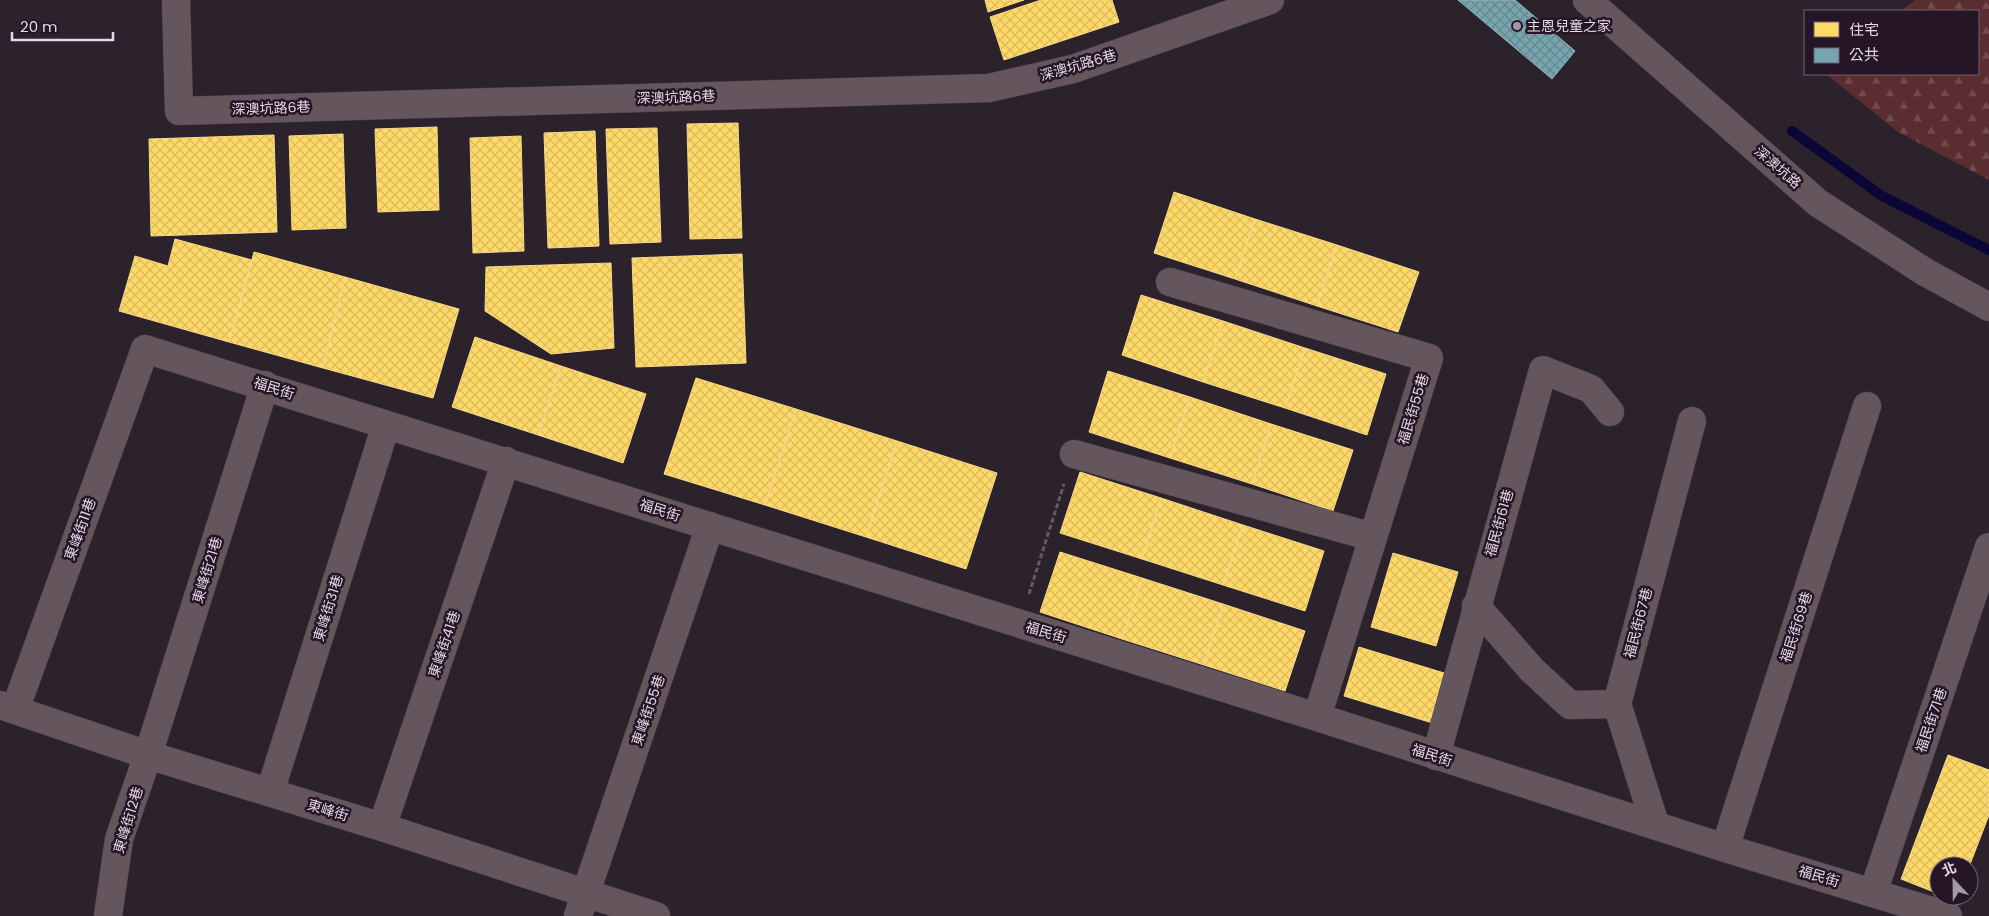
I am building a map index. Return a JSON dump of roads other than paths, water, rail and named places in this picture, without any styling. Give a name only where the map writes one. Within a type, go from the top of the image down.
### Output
[{"type":"street","name":"深澳坑路6巷","points":[[176,0],[179,111],[989,88],[1073,69],[1270,0]]},
{"type":"street","name":"深澳坑路","points":[[1586,0],[1818,203],[1925,272],[1989,307]]},
{"type":"street","name":"福民街55巷","points":[[1170,282],[1429,358],[1317,717]]},
{"type":"street","name":"福民街","points":[[145,349],[265,385],[386,425],[506,461],[1317,717],[1655,824],[1724,848],[1948,916]]},
{"type":"street","name":"東峰街11巷","points":[[7,708],[145,349]]},
{"type":"street","name":"福民街61巷","points":[[1436,756],[1476,606],[1543,370],[1591,389],[1610,412]]},
{"type":"street","name":"東峰街21巷","points":[[148,755],[265,385]]},
{"type":"street","name":"福民街69巷","points":[[1724,848],[1867,406]]},
{"type":"street","name":"福民街67巷","points":[[1617,704],[1692,421]]},
{"type":"street","name":"東峰街31巷","points":[[270,792],[386,425]]},
{"type":"street","points":[[1074,454],[1373,537]]},
{"type":"street","name":"東峰街41巷","points":[[382,827],[506,461]]},
{"type":"street","name":"東峰街55巷","points":[[582,905],[710,526]]},
{"type":"street","name":"福民街71巷","points":[[1872,893],[1989,547]]},
{"type":"street","points":[[1476,606],[1532,670],[1570,705],[1617,704],[1655,824]]},
{"type":"street","name":"東峰街","points":[[7,708],[148,755],[382,827],[582,905],[656,916]]},
{"type":"street","name":"東峰街12巷","points":[[108,916],[119,839],[148,755]]},
{"type":"waterway","points":[[1792,131],[1882,196],[1989,250]]},
{"type":"place","name":"主恩兒童之家","points":[[1517,26]]}]
